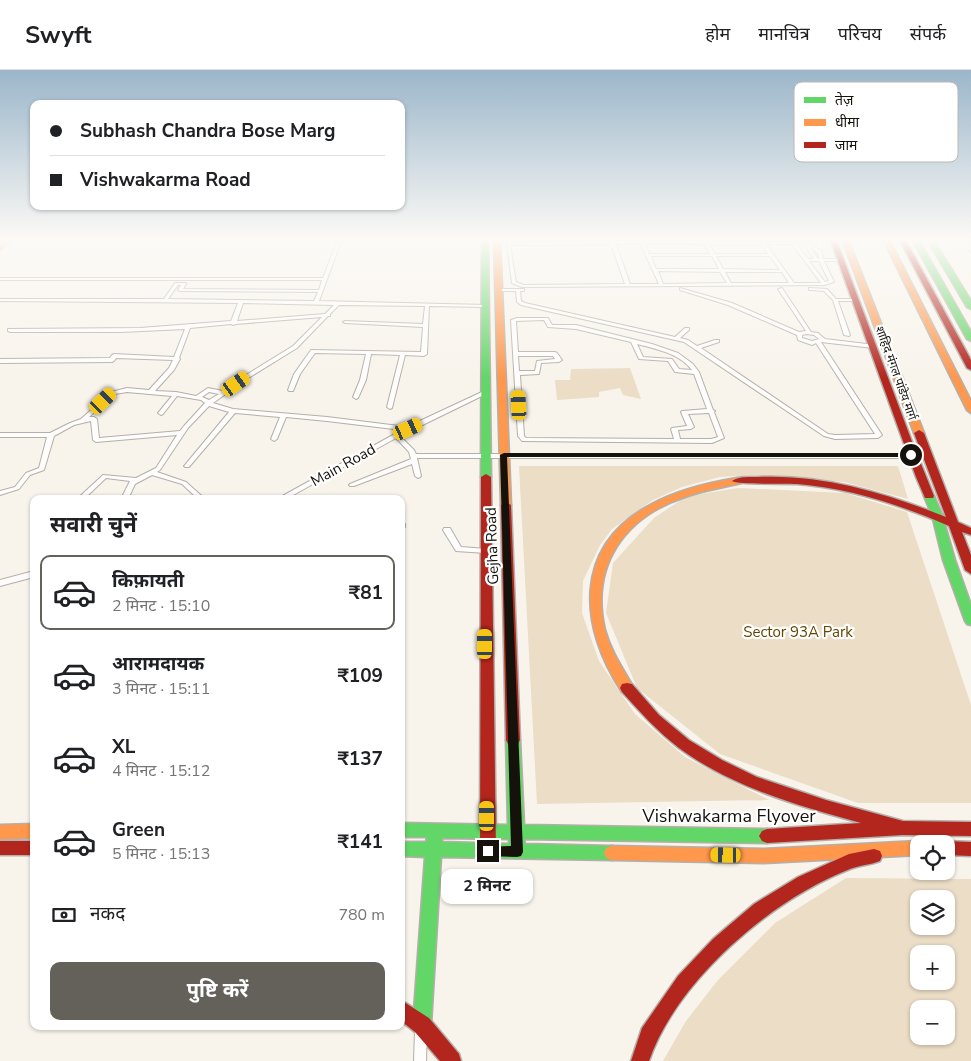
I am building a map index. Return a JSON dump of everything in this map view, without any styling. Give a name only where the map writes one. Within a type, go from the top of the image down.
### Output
[{"type":"main road","name":"Gejha Road","points":[[486,285],[487,455],[484,662],[488,851]]},
{"type":"main road","name":"Gejha Road","points":[[498,285],[517,852]]},
{"type":"main road","name":"शाहिद मंगल पांडेय मार्ग","points":[[848,285],[872,344],[911,455],[937,515],[949,560],[971,621]]},
{"type":"main road","points":[[861,285],[955,524],[971,570]]},
{"type":"main road","points":[[909,285],[971,410]]},
{"type":"main road","points":[[926,285],[971,368]]},
{"type":"main road","points":[[940,285],[971,339]]},
{"type":"main road","points":[[958,285],[971,307]]},
{"type":"main road","points":[[957,315],[971,324]]},
{"type":"main road","points":[[903,828],[807,801],[761,785],[725,769],[686,744],[651,713],[623,682],[605,650],[596,617],[596,585],[601,560],[614,540],[634,519],[658,503],[684,492],[709,486],[747,481],[797,481],[838,486],[869,493],[937,515],[971,532]]},
{"type":"main road","name":"Vishwakarma Flyover","points":[[405,830],[756,837],[903,828],[971,829]]},
{"type":"main road","points":[[422,1025],[433,849],[436,830]]},
{"type":"main road","points":[[0,832],[30,831]]},
{"type":"main road","points":[[0,848],[30,848]]},
{"type":"main road","points":[[405,849],[764,856],[910,848]]},
{"type":"main road","points":[[955,848],[971,848]]},
{"type":"main road","points":[[640,1061],[649,1035],[684,982],[720,945],[760,910],[804,883],[849,861],[910,849]]},
{"type":"main road","points":[[405,1012],[422,1025],[452,1061]]},
{"type":"street","points":[[165,300],[176,285]]},
{"type":"street","points":[[183,285],[180,290],[321,291]]},
{"type":"street","points":[[316,303],[323,285]]},
{"type":"street","points":[[518,285],[713,285]]},
{"type":"street","points":[[682,289],[737,307],[799,334],[809,332]]},
{"type":"street","points":[[518,290],[519,302],[523,304],[677,338],[697,348],[826,435],[835,437],[878,436],[820,340],[809,332],[780,289]]},
{"type":"street","points":[[498,290],[822,290],[828,292],[835,300],[846,339]]},
{"type":"street","points":[[0,300],[165,300],[486,306]]},
{"type":"street","points":[[835,300],[854,300]]},
{"type":"street","points":[[233,324],[241,301]]},
{"type":"street","points":[[126,495],[130,486],[136,480],[158,469],[182,433],[209,403],[295,347],[337,304]]},
{"type":"street","points":[[291,390],[308,357],[313,352],[419,354],[425,352],[427,306]]},
{"type":"street","points":[[10,330],[188,328],[279,317],[328,315]]},
{"type":"street","points":[[517,319],[546,319],[550,326],[576,328],[633,341],[670,352],[689,364],[696,372],[721,438],[712,441],[524,440],[521,436],[516,354],[512,320],[517,319]]},
{"type":"street","points":[[345,322],[426,326]]},
{"type":"street","points":[[151,392],[172,369],[188,328]]},
{"type":"street","points":[[677,338],[687,329]]},
{"type":"street","points":[[799,334],[802,340],[846,339],[872,344]]},
{"type":"street","points":[[633,341],[641,358],[668,360],[672,362],[677,371],[696,372]]},
{"type":"street","points":[[697,348],[717,342]]},
{"type":"street","points":[[356,398],[363,380],[369,352]]},
{"type":"street","points":[[390,407],[403,354]]},
{"type":"street","points":[[516,354],[555,354],[560,360],[539,362],[537,373],[517,373]]},
{"type":"street","points":[[0,361],[112,360],[114,356],[177,359]]},
{"type":"street","points":[[197,398],[208,390],[224,392]]},
{"type":"street","points":[[502,390],[518,390]]},
{"type":"street","points":[[0,435],[51,435],[84,419],[117,391],[176,394],[197,398],[233,411],[408,429]]},
{"type":"street","name":"Main Road","points":[[287,495],[408,429],[486,392]]},
{"type":"street","points":[[161,413],[176,394]]},
{"type":"street","points":[[187,466],[233,411]]},
{"type":"street","points":[[678,441],[674,429],[691,427],[684,412],[712,411]]},
{"type":"street","points":[[274,439],[284,415]]},
{"type":"street","points":[[84,419],[94,419],[96,440],[182,433]]},
{"type":"street","points":[[0,493],[17,488],[28,474],[42,469],[51,435]]},
{"type":"street","points":[[396,436],[409,447],[415,458],[418,476]]},
{"type":"street","points":[[626,441],[630,455]]},
{"type":"street","points":[[352,485],[415,458],[487,455],[927,456]]},
{"type":"street","points":[[153,473],[184,483],[198,495]]},
{"type":"street","points":[[85,495],[106,476],[136,480]]},
{"type":"street","points":[[447,530],[459,549],[486,551]]},
{"type":"street","points":[[0,583],[30,575]]},
{"type":"street","points":[[420,1061],[422,1025]]},
{"type":"green space","points":[[630,368],[641,399],[623,395],[620,388],[599,392],[599,397],[557,400],[555,380],[570,380],[571,369]]},
{"type":"green space","points":[[519,466],[898,466],[908,499],[844,482],[754,475],[720,477],[682,487],[653,500],[612,529],[600,545],[583,581],[582,613],[599,661],[635,714],[685,757],[769,800],[537,804]]},
{"type":"green space","name":"Sector 93A Park","points":[[738,488],[845,493],[907,512],[971,705],[971,803],[858,803],[720,754],[637,688],[606,613],[613,563],[654,518],[687,496]]},
{"type":"green space","points":[[846,878],[971,879],[971,1061],[663,1061],[686,1021],[718,980],[775,923]]},
{"type":"traffic: fast","points":[[485,285],[486,477]]},
{"type":"traffic: fast","points":[[941,285],[971,339]]},
{"type":"traffic: fast","points":[[958,285],[971,307]]},
{"type":"traffic: fast","points":[[929,496],[937,515],[949,560],[971,621]]},
{"type":"traffic: fast","points":[[513,740],[517,852]]},
{"type":"traffic: fast","points":[[405,830],[767,836]]},
{"type":"traffic: fast","points":[[422,1025],[435,830]]},
{"type":"traffic: fast","points":[[405,849],[612,853]]},
{"type":"traffic: slow","points":[[499,285],[506,505]]},
{"type":"traffic: slow","points":[[863,285],[919,433]]},
{"type":"traffic: slow","points":[[909,285],[971,410]]},
{"type":"traffic: slow","points":[[627,688],[614,667],[604,645],[599,629],[595,597],[599,569],[611,545],[629,524],[652,508],[679,495],[707,486],[737,481]]},
{"type":"traffic: slow","points":[[0,832],[30,831]]},
{"type":"traffic: slow","points":[[612,853],[764,856],[910,848]]},
{"type":"traffic: jam","points":[[849,285],[929,496]]},
{"type":"traffic: jam","points":[[927,285],[971,368]]},
{"type":"traffic: jam","points":[[919,433],[971,570]]},
{"type":"traffic: jam","points":[[486,477],[488,851]]},
{"type":"traffic: jam","points":[[737,481],[798,481],[857,491],[915,509],[971,532]]},
{"type":"traffic: jam","points":[[506,505],[513,740]]},
{"type":"traffic: jam","points":[[627,688],[654,719],[684,744],[717,764],[752,781],[789,795],[903,828]]},
{"type":"traffic: jam","points":[[767,836],[903,828],[971,829]]},
{"type":"traffic: jam","points":[[0,848],[30,848]]},
{"type":"traffic: jam","points":[[955,848],[971,849]]},
{"type":"traffic: jam","points":[[640,1061],[649,1035],[684,982],[719,945],[760,910],[804,883],[849,861],[874,856]]},
{"type":"traffic: jam","points":[[405,1012],[422,1025],[452,1061]]},
{"type":"route","points":[[488,851],[517,852],[504,455],[911,455]]}]
